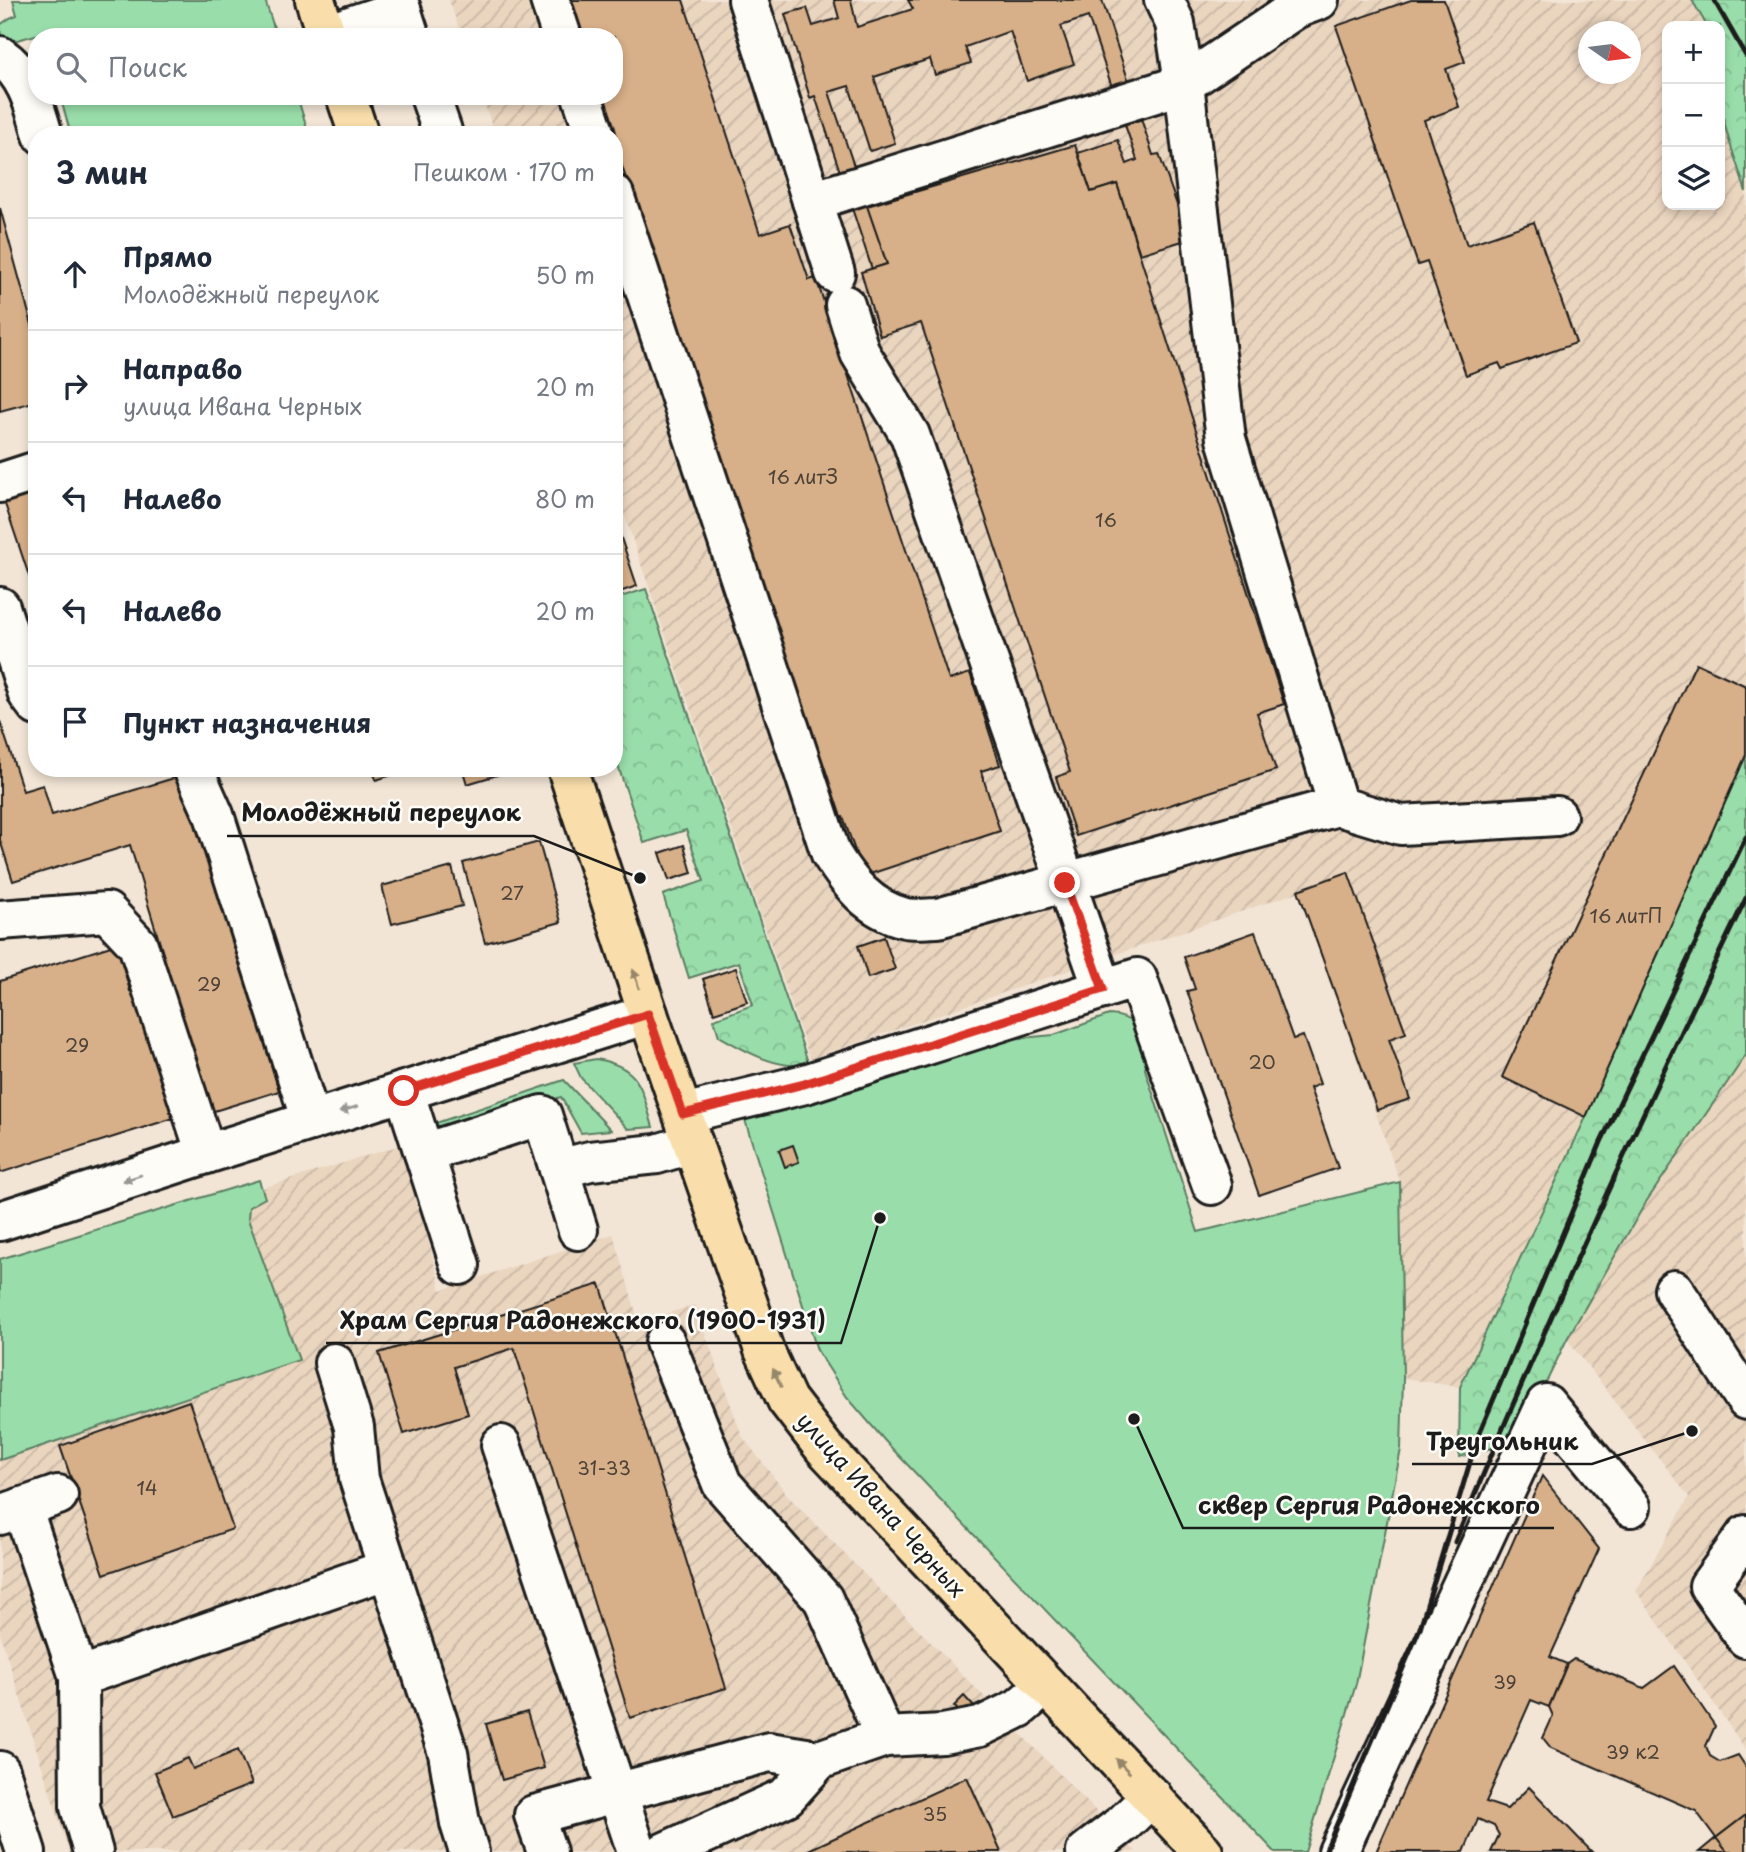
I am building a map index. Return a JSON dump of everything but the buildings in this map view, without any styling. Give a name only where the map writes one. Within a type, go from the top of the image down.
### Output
[{"type":"main road","points":[[349,105],[356,126]]},
{"type":"main road","name":"улица Ивана Черных","points":[[570,777],[648,1014],[764,1350],[787,1400],[824,1448],[1203,1852]]},
{"type":"street","points":[[550,0],[559,28]]},
{"type":"street","points":[[748,0],[860,353],[910,435],[1103,989]]},
{"type":"street","points":[[1164,0],[1175,23],[1184,84],[1226,439],[1338,806]]},
{"type":"street","points":[[812,201],[1184,84],[1295,9],[1319,0]]},
{"type":"street","points":[[322,23],[401,9],[407,28]]},
{"type":"street","points":[[0,56],[14,65],[28,93]]},
{"type":"street","points":[[32,105],[40,126]]},
{"type":"street","points":[[585,105],[591,126]]},
{"type":"street","points":[[623,222],[831,854],[851,886],[875,906],[906,918],[939,918],[1338,806],[1401,825],[1557,816]]},
{"type":"street","points":[[0,483],[28,474]]},
{"type":"street","points":[[0,607],[28,694]]},
{"type":"street","points":[[197,777],[214,815],[311,1121]]},
{"type":"street","points":[[0,920],[107,912],[138,945],[206,1154]]},
{"type":"street","points":[[559,1169],[590,1161],[657,1154],[688,1129],[804,1084],[1137,978],[1212,1185]]},
{"type":"street","points":[[0,1222],[648,1014]]},
{"type":"street","points":[[404,1091],[460,1265]]},
{"type":"street","points":[[424,1153],[542,1115],[578,1230]]},
{"type":"street","points":[[1674,1290],[1746,1400]]},
{"type":"street","points":[[665,1342],[722,1484],[823,1599],[885,1737]]},
{"type":"street","points":[[334,1363],[354,1427],[359,1479],[448,1754],[460,1823],[469,1852]]},
{"type":"street","points":[[1338,1852],[1546,1404],[1631,1507]]},
{"type":"street","points":[[501,1445],[637,1852]]},
{"type":"street","points":[[58,1495],[11,1511],[79,1677],[80,1807],[93,1852]]},
{"type":"street","points":[[1746,1535],[1709,1587],[1746,1638]]},
{"type":"street","points":[[79,1677],[388,1569]]},
{"type":"street","points":[[547,1852],[534,1815],[769,1752],[819,1760],[885,1737],[943,1734],[980,1727],[1019,1708],[1046,1685]]},
{"type":"street","points":[[665,1852],[786,1797],[819,1760]]},
{"type":"street","points":[[0,1771],[26,1852]]},
{"type":"street","points":[[1086,1852],[1124,1823],[1152,1796]]},
{"type":"shaded area","points":[[449,0],[1692,0],[1704,21],[1662,21],[1662,210],[1725,210],[1725,125],[1746,192],[1746,755],[1586,1117],[1460,1387],[1403,1378],[1400,1182],[1298,892],[810,1059],[623,511],[623,126],[492,126],[485,105],[623,105],[623,28],[459,28]]},
{"type":"shaded area","points":[[1746,1055],[1746,1750],[1636,1591],[1689,1497],[1567,1339],[1646,1202]]},
{"type":"shaded area","points":[[404,1144],[441,1290],[613,1234],[639,1322],[695,1305],[742,1436],[789,1497],[1136,1852],[69,1852],[0,1634],[0,1270]]},
{"type":"green space","points":[[13,0],[265,0],[274,28],[28,28],[28,37],[10,42],[1,36],[0,25],[17,15]]},
{"type":"green space","points":[[1692,0],[1746,0],[1746,192],[1725,125],[1725,21],[1704,21]]},
{"type":"green space","points":[[63,105],[300,105],[306,126],[68,126]]},
{"type":"green space","points":[[646,589],[809,1065],[773,1062],[719,1036],[714,1019],[753,1005],[739,962],[689,978],[663,895],[704,881],[686,830],[644,843],[622,777],[623,596]]},
{"type":"green space","points":[[1746,755],[1746,1055],[1646,1202],[1567,1339],[1518,1441],[1459,1457],[1460,1387],[1586,1117]]},
{"type":"green space","points":[[1109,1015],[1119,1016],[1136,1025],[1145,1040],[1145,1069],[1198,1232],[1400,1182],[1403,1378],[1401,1449],[1356,1684],[1305,1852],[1275,1852],[885,1441],[847,1397],[817,1350],[745,1120],[1010,1039],[1054,1035]]},
{"type":"green space","points":[[596,1059],[622,1068],[637,1081],[653,1127],[628,1129],[581,1078],[574,1063]]},
{"type":"green space","points":[[564,1080],[611,1130],[581,1133],[561,1097],[433,1138],[424,1127]]},
{"type":"green space","points":[[259,1180],[265,1198],[249,1207],[248,1219],[299,1360],[0,1460],[0,1259]]},
{"type":"railway","points":[[1714,0],[1746,56]]},
{"type":"railway","points":[[1325,1852],[1420,1628],[1477,1439],[1601,1142],[1746,837]]},
{"type":"railway","points":[[1455,1542],[1596,1218],[1746,898]]},
{"type":"place","name":"Молодёжный переулок","points":[[640,878]]},
{"type":"place","name":"Храм Сергия Радонежского (1900-1931)","points":[[880,1218]]},
{"type":"place","name":"сквер Сергия Радонежского","points":[[1134,1419]]},
{"type":"place","name":"Треугольник","points":[[1692,1431]]},
{"type":"route","points":[[404,1091],[648,1014],[683,1114],[804,1084],[1103,989],[1065,883]]}]
